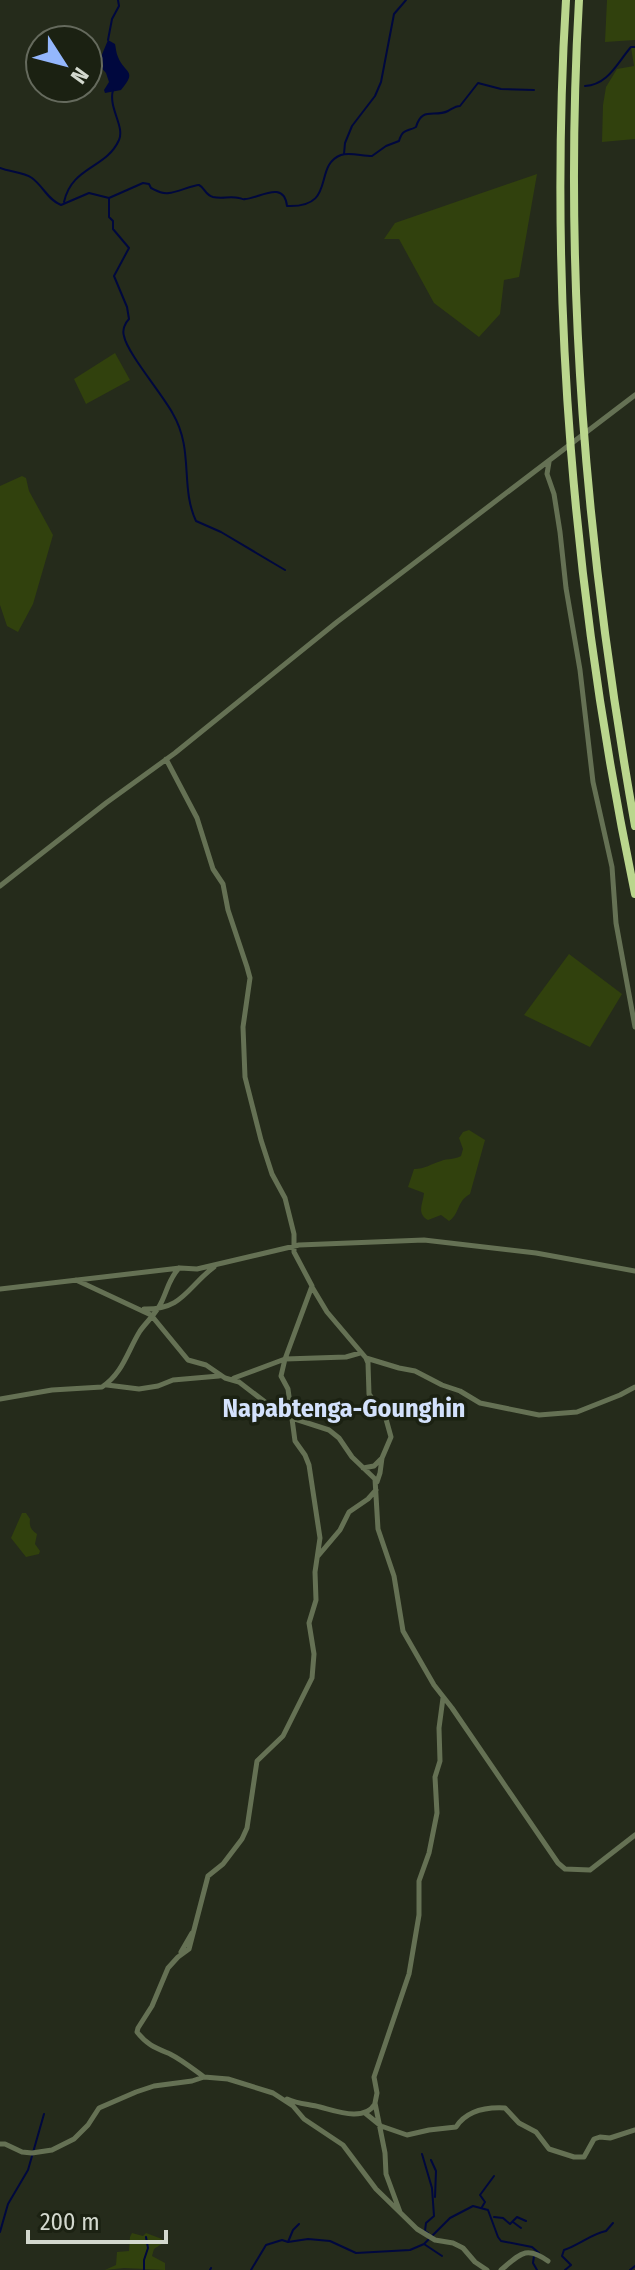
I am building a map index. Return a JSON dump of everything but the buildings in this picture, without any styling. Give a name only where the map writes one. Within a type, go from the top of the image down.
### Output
[{"type":"highway","points":[[566,0],[561,212],[571,445],[593,649],[635,894]]},
{"type":"highway","points":[[579,0],[573,214],[578,367],[603,626],[635,826]]},
{"type":"street","points":[[0,886],[337,622],[635,395]]},
{"type":"street","points":[[549,461],[547,474],[554,494],[560,532],[593,782],[612,867],[616,923],[635,1027]]},
{"type":"street","points":[[166,759],[197,818],[213,869],[223,884],[250,978],[243,1027],[245,1077],[272,1174],[285,1198],[294,1234],[294,1252],[327,1312],[368,1363],[369,1394],[390,1431],[390,1441],[376,1483],[378,1529],[394,1576],[403,1631],[434,1685],[558,1863],[565,1869],[590,1870],[635,1835]]},
{"type":"street","points":[[0,1289],[180,1268],[197,1269],[294,1246],[341,1242],[424,1240],[536,1253],[635,1271]]},
{"type":"street","points":[[139,1308],[158,1309],[173,1305],[216,1265]]},
{"type":"street","points":[[0,1399],[52,1390],[102,1387],[120,1371],[140,1332],[158,1309],[170,1279],[180,1268]]},
{"type":"street","points":[[76,1280],[153,1316],[174,1340],[182,1356],[206,1365],[220,1376]]},
{"type":"street","points":[[204,2077],[154,2048],[137,2032],[168,1968],[189,1949],[208,1876],[223,1864],[247,1828],[257,1761],[283,1736],[312,1678],[314,1654],[309,1623],[316,1600],[315,1572],[320,1538],[309,1465],[295,1441],[288,1389],[281,1376],[312,1286]]},
{"type":"street","points":[[232,1379],[285,1359],[363,1356],[415,1371],[480,1403],[539,1415],[577,1412],[635,1387]]},
{"type":"street","points":[[106,1384],[139,1389],[173,1380],[220,1376],[232,1379],[292,1418],[329,1430],[376,1483]]},
{"type":"street","points":[[362,1467],[374,1466],[382,1458]]},
{"type":"street","points":[[318,1557],[340,1530],[349,1512],[376,1490]]},
{"type":"street","points":[[0,2144],[22,2152],[52,2150],[74,2139],[99,2108],[154,2086],[204,2077],[228,2079],[296,2103],[335,2112],[371,2111],[377,2093],[375,2070],[409,1974],[419,1915],[419,1881],[429,1853],[437,1813],[435,1777],[440,1761],[439,1728],[443,1697]]},
{"type":"street","points":[[273,2093],[343,2145],[376,2189],[428,2237],[463,2248],[487,2270]]},
{"type":"street","points":[[375,2103],[381,2126],[386,2174],[400,2213]]},
{"type":"street","points":[[365,2113],[381,2126],[407,2135],[456,2127],[462,2118],[477,2110],[505,2108],[519,2123],[536,2132],[549,2149],[574,2157],[584,2157],[594,2139],[610,2138],[635,2130]]},
{"type":"street","points":[[501,2270],[524,2253],[537,2253],[548,2261]]},
{"type":"street","points":[[475,2262],[476,2270]]},
{"type":"green space","points":[[607,0],[635,0],[635,40],[605,42]]},
{"type":"green space","points":[[631,47],[635,47],[635,139],[602,142],[606,87],[617,69],[634,66]]},
{"type":"green space","points":[[537,174],[519,277],[504,280],[500,314],[479,337],[434,303],[399,239],[384,239],[395,223]]},
{"type":"green space","points":[[115,353],[130,380],[86,404],[74,379]]},
{"type":"green space","points":[[22,476],[26,478],[29,491],[53,535],[33,604],[18,632],[7,626],[0,605],[0,486]]},
{"type":"green space","points":[[569,954],[622,994],[590,1047],[524,1015]]},
{"type":"green space","points":[[469,1130],[485,1140],[470,1194],[449,1221],[441,1215],[428,1220],[421,1211],[424,1193],[408,1187],[414,1169],[461,1156],[463,1149],[459,1138]]},
{"type":"green space","points":[[22,1513],[26,1513],[31,1528],[37,1534],[35,1544],[39,1554],[26,1557],[11,1538]]},
{"type":"green space","points":[[132,2233],[143,2236],[146,2233],[162,2239],[163,2243],[154,2249],[152,2256],[165,2263],[165,2270],[105,2270],[116,2265],[117,2252],[129,2251]]},
{"type":"shaded area","points":[[108,40],[115,44],[118,57],[128,72],[129,79],[121,90],[105,93],[109,82],[104,71],[104,50]]},
{"type":"waterway","points":[[108,40],[112,19],[119,6],[118,0]]},
{"type":"waterway","points":[[344,154],[352,126],[375,96],[381,82],[394,14],[406,0]]},
{"type":"waterway","points":[[585,86],[600,82],[631,47],[635,47]]},
{"type":"waterway","points":[[0,168],[32,178],[61,205],[89,193],[109,198],[143,183],[166,193],[199,185],[208,195],[216,198],[244,199],[276,192],[285,198],[287,206],[303,205],[319,194],[332,160],[344,154],[372,156],[399,141],[404,132],[416,127],[425,115],[443,113],[460,106],[478,83],[501,89],[534,90]]},
{"type":"waterway","points":[[64,202],[74,181],[106,157],[119,140],[113,90]]},
{"type":"waterway","points":[[109,198],[109,217],[113,221],[113,229],[129,248],[114,276],[127,307],[129,319],[124,327],[124,336],[179,428],[191,508],[196,521],[221,532],[285,570]]},
{"type":"waterway","points":[[0,2232],[8,2204],[28,2170],[44,2114]]},
{"type":"waterway","points":[[422,2154],[432,2188],[434,2216],[426,2223],[425,2231],[428,2233]]},
{"type":"waterway","points":[[431,2160],[436,2171],[435,2197]]},
{"type":"waterway","points":[[482,2207],[485,2202],[480,2195],[494,2176]]},
{"type":"waterway","points":[[251,2270],[266,2245],[282,2240],[330,2241],[356,2253],[410,2250],[424,2244],[450,2218],[473,2206],[488,2210],[501,2241],[532,2247],[539,2253]]},
{"type":"waterway","points":[[494,2217],[503,2218],[510,2224],[517,2217],[526,2221]]},
{"type":"waterway","points":[[513,2222],[521,2228]]},
{"type":"waterway","points":[[565,2270],[571,2265],[562,2256],[564,2250],[606,2231],[613,2223]]},
{"type":"waterway","points":[[288,2242],[299,2224]]},
{"type":"waterway","points":[[144,2270],[148,2248],[146,2237]]},
{"type":"waterway","points":[[424,2244],[442,2256]]},
{"type":"waterway","points":[[534,2256],[533,2263],[537,2270]]},
{"type":"waterway","points":[[630,2270],[635,2266]]},
{"type":"district","name":"Napabtenga-Gounghin","points":[[344,1408]]}]
